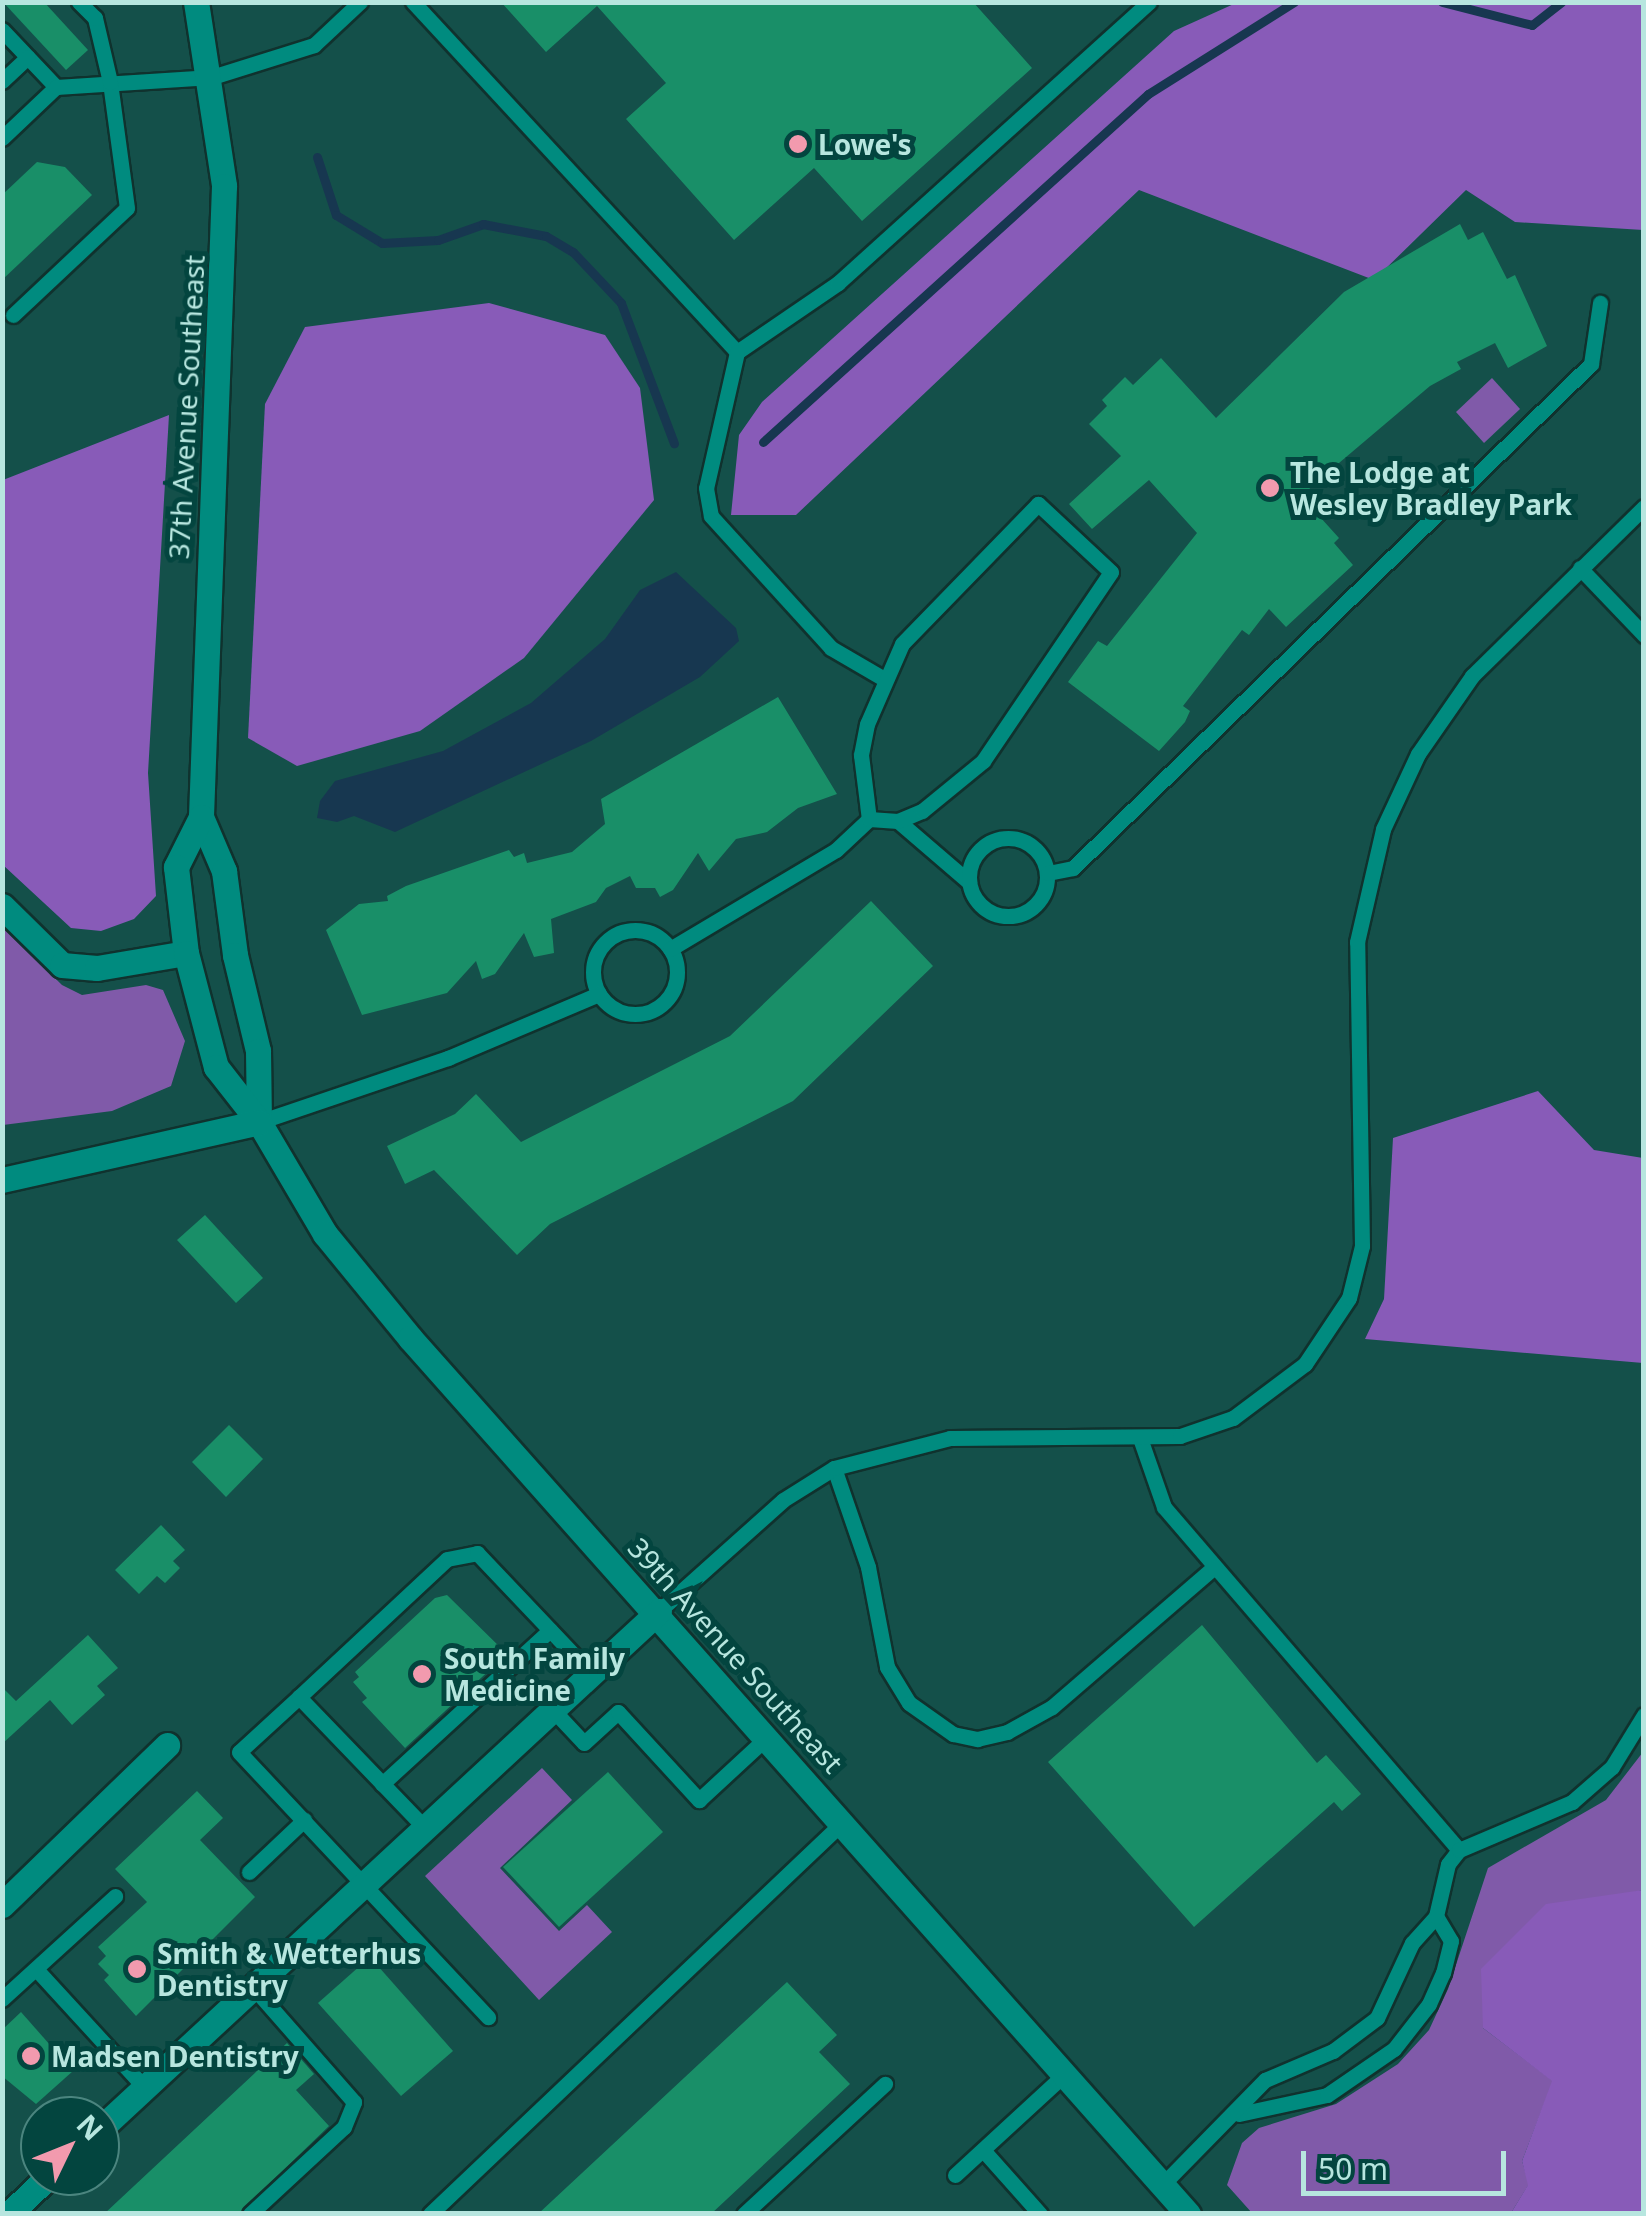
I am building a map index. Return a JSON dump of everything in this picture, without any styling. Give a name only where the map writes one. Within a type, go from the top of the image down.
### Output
[{"type":"main road","name":"37th Avenue Southeast","points":[[186,953],[176,867],[201,817],[224,239],[212,77],[196,2]]},
{"type":"main road","name":"37th Avenue Southeast","points":[[201,817],[224,871],[235,955],[258,1051],[259,1122]]},
{"type":"main road","points":[[2,906],[62,965],[97,968],[186,953]]},
{"type":"main road","name":"39th Avenue Southeast","points":[[186,953],[216,1067],[259,1122],[359,1279],[659,1611],[1188,2214]]},
{"type":"main road","points":[[2,1180],[259,1122]]},
{"type":"main road","points":[[120,2111],[659,1611]]},
{"type":"main road","points":[[2,1904],[166,1745]]},
{"type":"main road","points":[[9,2214],[28,2196]]},
{"type":"lane","points":[[12,316],[127,208],[110,82],[95,18],[79,2]]},
{"type":"lane","points":[[2,138],[56,86],[212,77],[314,44],[360,2]]},
{"type":"lane","points":[[413,2],[737,352]]},
{"type":"lane","points":[[884,679],[831,648],[711,516],[706,488],[737,352],[838,283],[1148,2]]},
{"type":"lane","points":[[2,30],[56,86]]},
{"type":"lane","points":[[2,81],[28,57]]},
{"type":"lane","points":[[1048,874],[1073,868],[1591,364],[1600,303]]},
{"type":"lane","points":[[670,949],[836,850],[868,819],[898,820],[944,797],[983,762],[1111,572],[1038,504],[919,620],[884,679],[861,755],[868,819]]},
{"type":"lane","points":[[659,1611],[783,1500],[834,1468],[950,1438],[1180,1436],[1233,1418],[1294,1375],[1337,1321],[1356,1271],[1366,1219],[1358,942],[1383,829],[1418,754],[1463,688],[1644,507]]},
{"type":"lane","points":[[1580,568],[1644,635]]},
{"type":"lane","points":[[898,820],[969,882],[985,909],[1009,917],[1033,908],[1048,874]]},
{"type":"lane","points":[[969,882],[981,848],[1003,837],[1028,842],[1048,874]]},
{"type":"lane","points":[[648,931],[670,949],[677,974],[657,1008],[618,1011],[598,994],[593,965],[619,932],[648,931]]},
{"type":"lane","points":[[259,1122],[448,1058],[598,994]]},
{"type":"lane","points":[[1140,1438],[1164,1507],[1459,1850]]},
{"type":"lane","points":[[834,1468],[868,1566],[887,1667],[909,1703],[953,1734],[978,1739],[1008,1732],[1052,1708],[1214,1567]]},
{"type":"lane","points":[[488,2016],[239,1752],[447,1559],[478,1554],[592,1674]]},
{"type":"lane","points":[[382,1784],[550,1630]]},
{"type":"lane","points":[[299,1696],[425,1828]]},
{"type":"lane","points":[[552,1710],[584,1743],[618,1712],[699,1800],[768,1736]]},
{"type":"lane","points":[[1163,2184],[1238,2114],[1265,2080],[1333,2051],[1377,2018],[1412,1943],[1436,1916],[1448,1864],[1459,1850],[1572,1802],[1612,1767],[1644,1715]]},
{"type":"lane","points":[[249,1872],[304,1820]]},
{"type":"lane","points":[[430,2214],[844,1822]]},
{"type":"lane","points":[[2,1999],[114,1896]]},
{"type":"lane","points":[[1238,2114],[1327,2096],[1394,2049],[1429,2004],[1443,1973],[1451,1940],[1436,1916]]},
{"type":"lane","points":[[36,1969],[145,2088]]},
{"type":"lane","points":[[250,2214],[344,2127],[354,2102],[254,1987]]},
{"type":"lane","points":[[955,2175],[1065,2074]]},
{"type":"lane","points":[[744,2214],[885,2084]]},
{"type":"lane","points":[[983,2150],[1040,2214]]},
{"type":"shaded area","points":[[1236,3],[1643,3],[1643,230],[1515,222],[1466,190],[1374,280],[1139,190],[796,515],[731,515],[739,435],[762,402],[1174,31]]},
{"type":"shaded area","points":[[489,303],[605,335],[640,388],[654,500],[524,658],[420,731],[297,766],[248,738],[265,404],[305,327]]},
{"type":"shaded area","points":[[1492,378],[1520,409],[1484,443],[1456,412]]},
{"type":"shaded area","points":[[169,415],[148,773],[156,896],[134,919],[101,931],[71,928],[3,865],[3,480]]},
{"type":"shaded area","points":[[2,926],[62,985],[82,995],[146,985],[163,990],[185,1041],[171,1086],[112,1111],[3,1125]]},
{"type":"shaded area","points":[[1538,1091],[1594,1150],[1643,1158],[1643,1363],[1365,1339],[1384,1299],[1393,1138]]},
{"type":"shaded area","points":[[1643,1752],[1643,1890],[1627,1894],[1483,2028],[1553,2081],[1522,2161],[1529,2184],[1511,2213],[1252,2213],[1227,2185],[1242,2143],[1259,2128],[1336,2104],[1398,2064],[1429,2030],[1448,1989],[1488,1868],[1606,1800]]},
{"type":"shaded area","points":[[542,1768],[572,1800],[500,1868],[559,1931],[587,1905],[612,1932],[539,2000],[425,1876]]},
{"type":"shaded area","points":[[1643,1890],[1643,2213],[1511,2213],[1528,2185],[1522,2161],[1552,2081],[1483,2028],[1481,1969],[1546,1904]]},
{"type":"water","points":[[676,572],[736,628],[739,641],[700,677],[591,741],[395,832],[354,816],[337,822],[317,818],[320,801],[335,781],[443,751],[531,703],[605,639],[640,590]]},
{"type":"building","points":[[3,2],[44,2],[88,50],[66,70]]},
{"type":"building","name":"Lowe's","points":[[501,2],[973,2],[1032,68],[862,221],[814,168],[734,240],[626,119],[666,83],[597,6],[546,52]]},
{"type":"building","points":[[37,162],[65,167],[92,195],[2,280],[2,195]]},
{"type":"building","name":"The Lodge at Wesley Bradley Park","points":[[1460,224],[1468,240],[1483,232],[1507,279],[1515,275],[1547,346],[1508,368],[1495,343],[1457,362],[1461,369],[1430,386],[1313,485],[1302,497],[1339,538],[1334,543],[1353,565],[1286,627],[1269,609],[1249,635],[1242,630],[1183,706],[1190,711],[1185,722],[1159,751],[1068,682],[1098,641],[1107,646],[1197,533],[1149,480],[1092,529],[1069,504],[1121,456],[1089,424],[1107,406],[1102,400],[1125,377],[1133,385],[1161,358],[1216,418],[1344,292]]},
{"type":"building","points":[[778,697],[837,794],[798,808],[767,832],[736,839],[709,871],[698,853],[673,890],[660,897],[655,888],[636,888],[630,876],[606,888],[596,902],[551,919],[554,953],[534,957],[524,933],[495,974],[482,979],[476,961],[447,993],[362,1015],[326,930],[359,904],[388,901],[387,896],[406,886],[509,850],[514,857],[524,853],[527,863],[572,852],[605,824],[601,799]]},
{"type":"building","points":[[871,901],[933,966],[793,1101],[550,1224],[517,1255],[434,1170],[405,1184],[387,1146],[455,1114],[476,1094],[521,1142],[730,1036]]},
{"type":"building","points":[[205,1215],[263,1278],[236,1303],[177,1240]]},
{"type":"building","points":[[229,1425],[263,1459],[226,1497],[192,1462]]},
{"type":"building","points":[[161,1525],[185,1550],[173,1561],[180,1568],[165,1583],[157,1576],[139,1594],[115,1570]]},
{"type":"building","name":"South Family Medicine","points":[[447,1595],[507,1654],[405,1748],[362,1702],[367,1698],[353,1682],[359,1677],[355,1672],[435,1598]]},
{"type":"building","points":[[1202,1625],[1317,1763],[1326,1755],[1361,1794],[1342,1811],[1334,1802],[1194,1927],[1048,1762]]},
{"type":"building","points":[[88,1635],[118,1668],[97,1686],[105,1695],[72,1725],[50,1700],[2,1744],[2,1687],[16,1701]]},
{"type":"building","points":[[608,1772],[663,1832],[559,1927],[503,1867]]},
{"type":"building","points":[[197,1791],[223,1818],[200,1840],[255,1897],[136,2016],[104,1980],[109,1975],[98,1964],[106,1956],[98,1947],[147,1902],[115,1869]]},
{"type":"building","points":[[370,1957],[453,2051],[401,2096],[318,2003]]},
{"type":"building","points":[[787,1982],[837,2035],[819,2052],[850,2084],[711,2214],[538,2214]]},
{"type":"building","name":"Madsen Dentistry","points":[[21,2012],[73,2071],[45,2096],[26,2096],[2,2076],[2,2030]]},
{"type":"building","points":[[287,2043],[314,2074],[296,2090],[329,2126],[239,2213],[104,2214]]},
{"type":"waterway","points":[[763,442],[1148,94],[1294,2]]},
{"type":"waterway","points":[[1442,2],[1532,25],[1561,2]]},
{"type":"waterway","points":[[317,157],[336,215],[382,243],[438,240],[483,224],[546,236],[573,252],[621,303],[674,443]]},
{"type":"place","name":"Lowe's","points":[[798,144]]},
{"type":"place","name":"The Lodge at Wesley Bradley Park","points":[[1270,488]]},
{"type":"place","name":"South Family Medicine","points":[[422,1674]]},
{"type":"place","name":"Smith & Wetterhus Dentistry","points":[[137,1969]]},
{"type":"place","name":"Madsen Dentistry","points":[[31,2056]]}]
